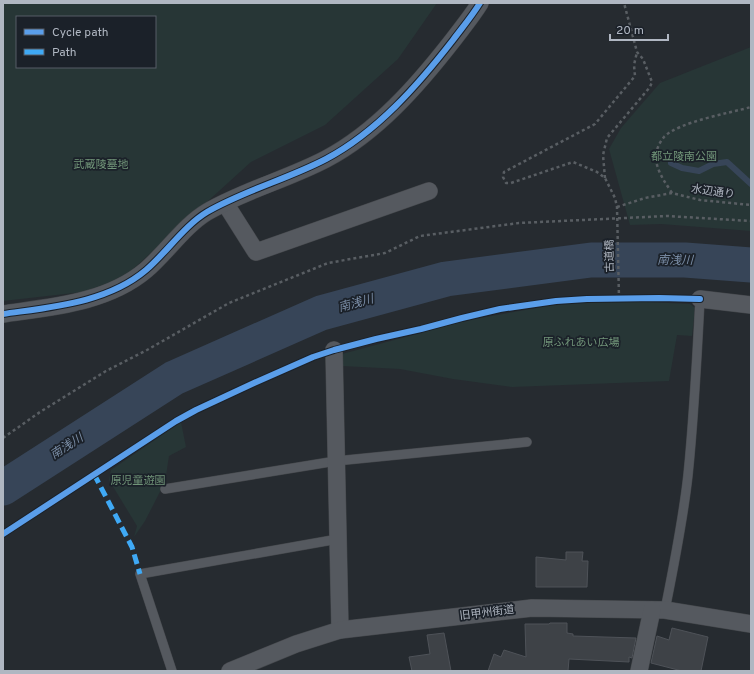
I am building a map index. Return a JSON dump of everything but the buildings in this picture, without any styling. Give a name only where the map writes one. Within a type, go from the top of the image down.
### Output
[{"type":"street","points":[[3,314],[82,301],[117,288],[145,271],[188,228],[206,213],[225,203],[327,158],[364,134],[383,118],[421,79],[480,3]]},
{"type":"street","points":[[225,203],[256,252],[429,191]]},
{"type":"street","points":[[700,299],[751,305]]},
{"type":"street","points":[[334,350],[340,630]]},
{"type":"street","name":"旧甲州街道","points":[[230,671],[296,644],[340,630],[532,608],[658,610],[751,624]]},
{"type":"street","points":[[639,671],[658,610]]},
{"type":"lane","points":[[658,610],[678,546],[688,476],[695,392],[700,299]]},
{"type":"lane","points":[[165,489],[336,460],[527,442]]},
{"type":"lane","points":[[172,671],[140,574],[338,540]]},
{"type":"path","points":[[605,178],[603,155],[607,138],[650,87],[652,82],[643,59],[637,52],[624,3]]},
{"type":"path","points":[[605,178],[597,172],[573,162],[512,183],[506,183],[503,177],[504,172],[596,124],[635,76],[634,65],[637,52]]},
{"type":"path","points":[[617,206],[644,198],[672,193],[660,174],[656,158],[659,146],[664,137],[683,126],[751,106]]},
{"type":"path","points":[[3,438],[40,412],[106,371],[147,350],[228,304],[328,263],[385,253],[420,236],[519,223],[617,218],[667,216],[751,221]]},
{"type":"green space","name":"武蔵陵墓地","points":[[3,3],[437,3],[398,59],[325,125],[251,162],[132,270],[100,290],[3,301]]},
{"type":"green space","name":"都立陵南公園","points":[[751,47],[751,231],[661,224],[630,225],[609,149],[621,128],[660,83]]},
{"type":"green space","name":"原ふれあい広場","points":[[626,301],[690,304],[695,308],[692,336],[677,335],[669,381],[512,387],[453,379],[400,369],[342,366],[342,354],[469,320],[565,303]]},
{"type":"green space","name":"原児童遊園","points":[[181,422],[186,447],[169,456],[165,482],[145,521],[134,537],[137,526],[109,480],[111,470]]},
{"type":"waterway","points":[[671,163],[682,168],[699,171],[713,164],[727,162],[751,184]]},
{"type":"waterway","name":"南浅川","points":[[3,488],[174,378],[321,313],[446,279],[591,260],[685,260],[751,265]]},
{"type":"marked path","points":[[94,474],[132,547],[140,574]]},
{"type":"cycle path","points":[[3,314],[78,302],[114,290],[131,281],[146,270],[191,224],[207,212],[236,197],[297,173],[345,148],[396,106],[426,74],[480,3]]},
{"type":"cycle path","points":[[3,534],[176,421],[196,410],[313,357],[376,339],[500,309],[556,301],[587,299],[700,299]]}]
